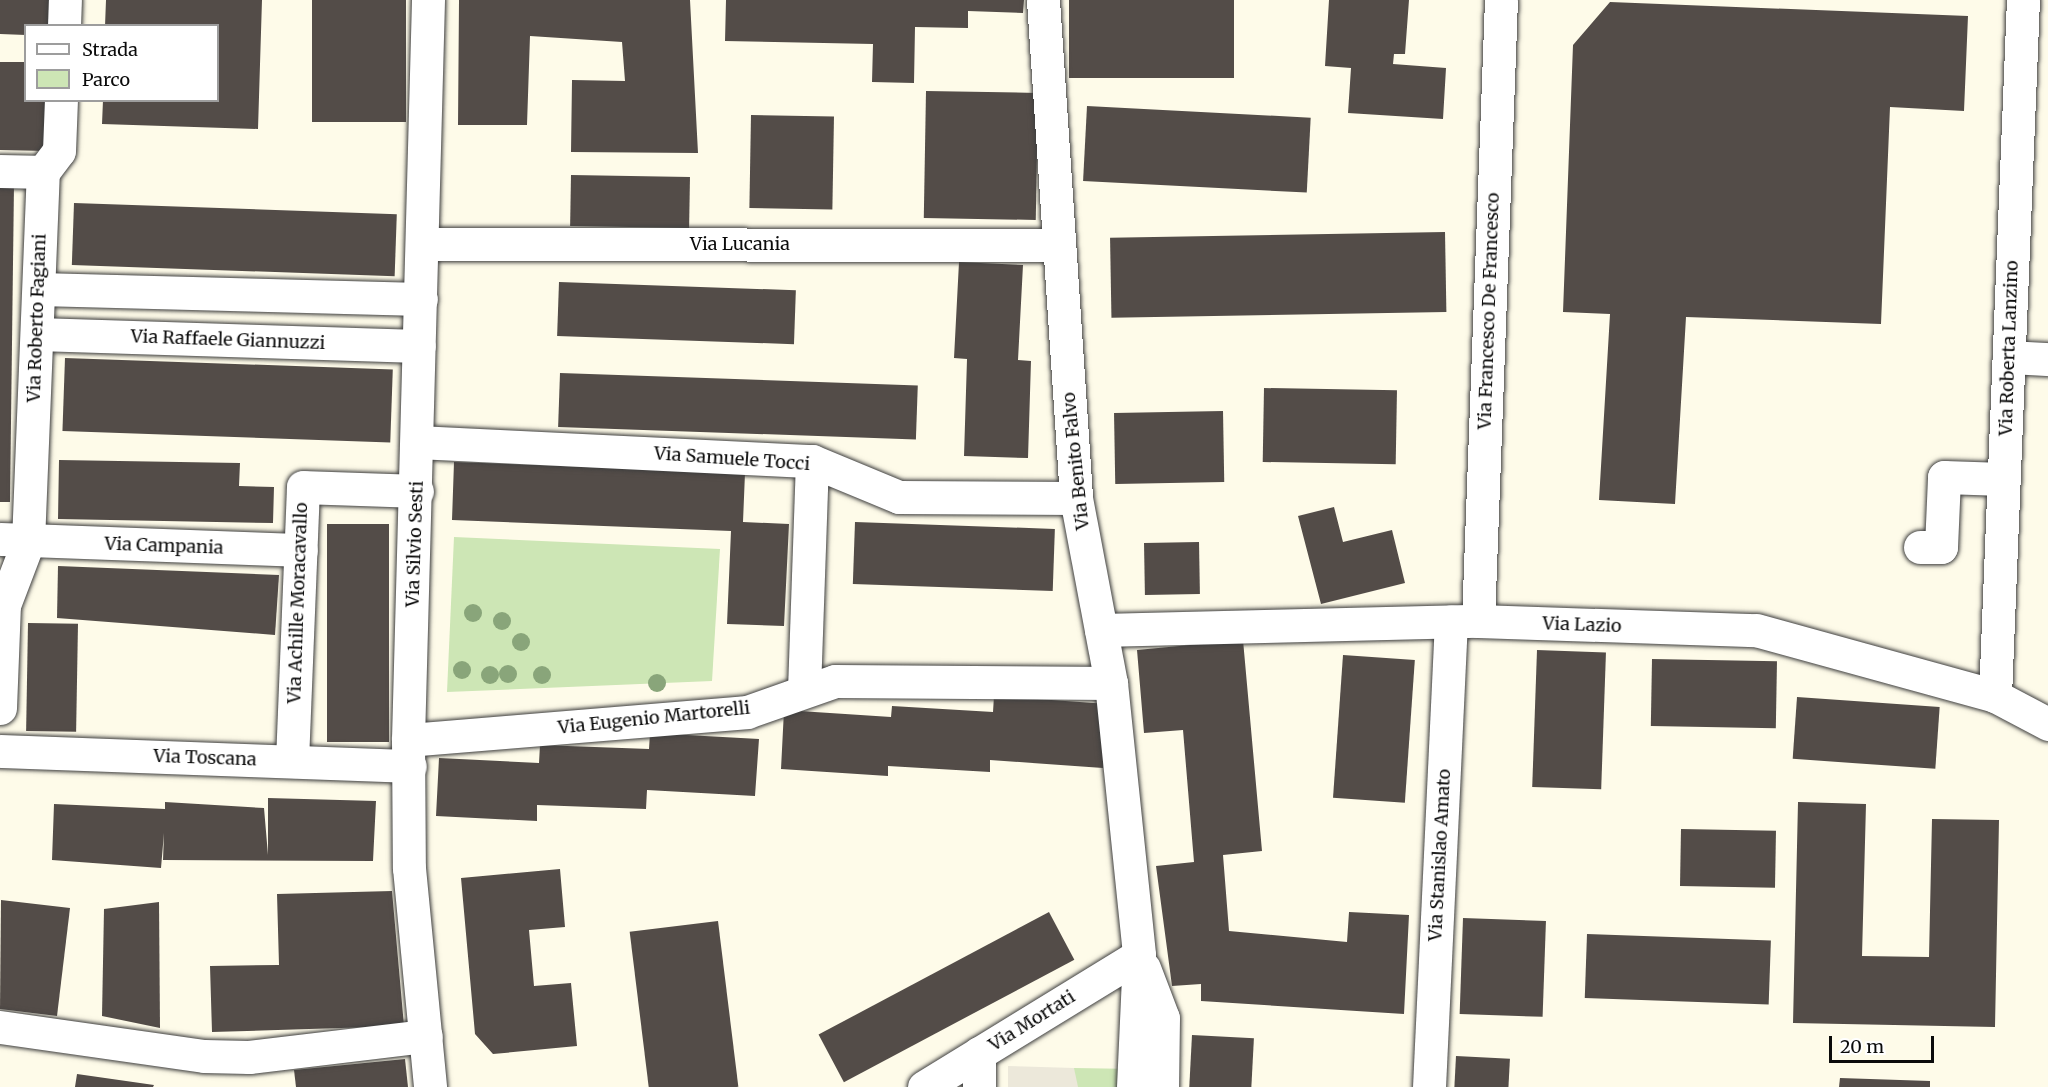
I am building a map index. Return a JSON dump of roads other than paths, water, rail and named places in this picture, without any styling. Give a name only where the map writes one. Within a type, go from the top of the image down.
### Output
[{"type":"street","points":[[64,0],[64,24]]},
{"type":"street","name":"Via Silvio Sesti","points":[[428,0],[409,753],[409,868],[430,1087]]},
{"type":"street","name":"Via Benito Falvo","points":[[1043,0],[1076,498],[1111,682],[1139,955],[1133,1087]]},
{"type":"street","name":"Via Francesco De Francesco","points":[[1465,622],[1491,547],[1501,0]]},
{"type":"street","name":"Via Roberta Lanzino","points":[[1995,696],[2023,0]]},
{"type":"street","points":[[0,171],[43,172],[59,151],[61,102]]},
{"type":"street","name":"Via Roberto Fagiani","points":[[0,708],[4,605],[14,540],[37,334],[43,172]]},
{"type":"street","name":"Via Lucania","points":[[422,244],[1059,245]]},
{"type":"street","points":[[39,289],[421,298]]},
{"type":"street","name":"Via Raffaele Giannuzzi","points":[[37,334],[419,346]]},
{"type":"street","points":[[2009,357],[2048,359]]},
{"type":"street","name":"Via Samuele Tocci","points":[[418,442],[812,461],[899,497],[1076,498]]},
{"type":"street","points":[[804,690],[812,461]]},
{"type":"street","points":[[1920,547],[1941,547],[1944,477],[2003,478]]},
{"type":"street","name":"Via Achille Moracavallo","points":[[292,761],[303,487],[417,491]]},
{"type":"street","name":"Via Campania","points":[[14,540],[301,550]]},
{"type":"street","name":"Via Lazio","points":[[1101,630],[1465,622],[1756,630],[1995,696],[2048,724]]},
{"type":"street","name":"Via Stanislao Amato","points":[[1429,1087],[1465,622]]},
{"type":"street","name":"Via Eugenio Martorelli","points":[[409,753],[747,712],[804,690],[836,681],[1111,682]]},
{"type":"street","name":"Via Toscana","points":[[0,752],[292,761],[409,753]]},
{"type":"street","name":"Via Benito Falvo","points":[[1139,955],[1163,1018],[1162,1087]]},
{"type":"street","name":"Via Mortati","points":[[924,1087],[1139,955]]},
{"type":"street","points":[[0,1027],[204,1056],[249,1058],[426,1036]]},
{"type":"street","points":[[979,1053],[979,1087]]}]
